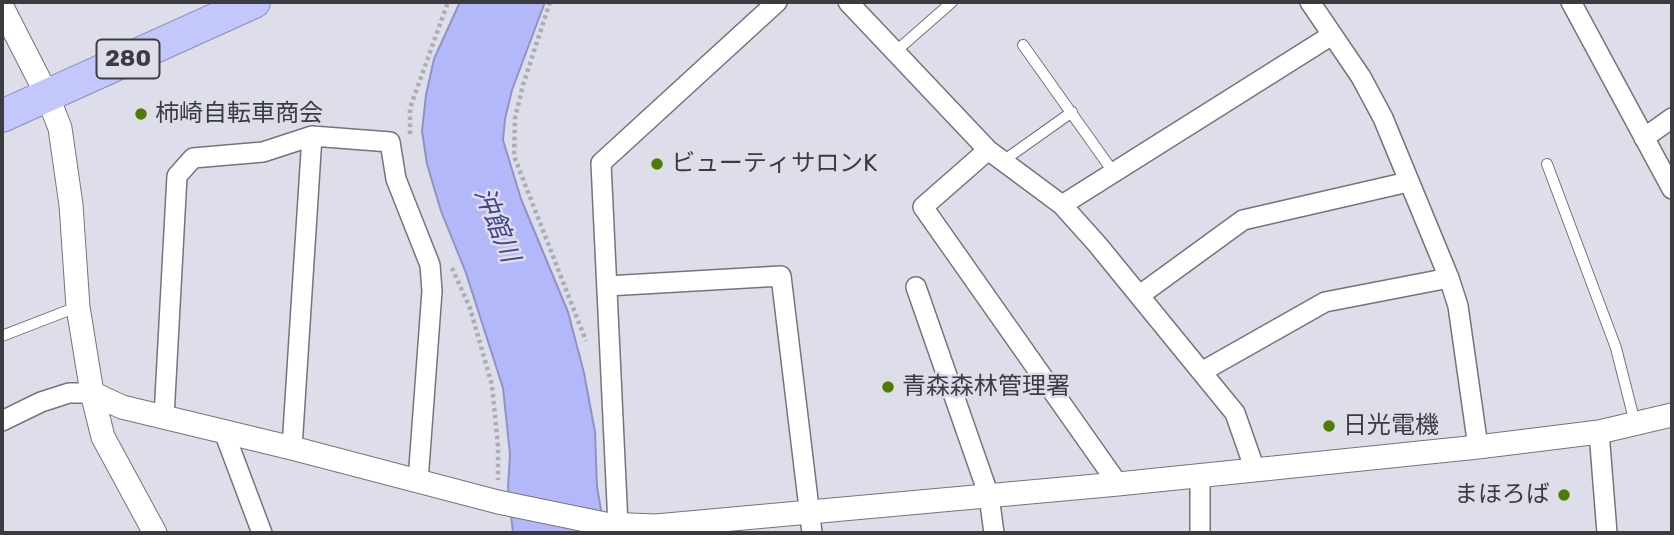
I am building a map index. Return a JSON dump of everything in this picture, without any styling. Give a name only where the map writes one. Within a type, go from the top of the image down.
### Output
[{"type":"highway","name":"280","points":[[2,116],[217,14],[254,2]]},
{"type":"street","points":[[612,524],[607,286],[601,163],[777,2]]},
{"type":"street","points":[[848,2],[995,156],[1062,205],[1140,295],[1235,413],[1255,470]]},
{"type":"street","points":[[1310,2],[1361,78],[1383,118],[1449,278],[1458,306],[1478,447]]},
{"type":"street","points":[[1571,2],[1672,189]]},
{"type":"street","points":[[2,6],[47,95],[60,128],[71,205],[78,307],[92,393],[103,437],[155,533]]},
{"type":"street","points":[[1062,205],[1332,35]]},
{"type":"street","points":[[1644,138],[1672,118]]},
{"type":"street","points":[[164,417],[177,176],[193,158],[263,152],[312,136],[390,142],[396,180],[430,265],[432,291],[418,481]]},
{"type":"street","points":[[292,448],[312,136]]},
{"type":"street","points":[[995,156],[923,207],[1118,484]]},
{"type":"street","points":[[1140,295],[1243,220],[1408,182]]},
{"type":"street","points":[[607,286],[781,276],[811,522]]},
{"type":"street","points":[[1203,371],[1325,302],[1449,278]]},
{"type":"street","points":[[916,287],[989,496],[994,533]]},
{"type":"street","points":[[2,421],[41,402],[69,393],[92,393],[122,407],[502,503],[612,524],[656,526],[811,522],[989,496],[1478,447],[1599,432],[1672,415]]},
{"type":"street","points":[[224,432],[262,533]]},
{"type":"street","points":[[1599,432],[1607,533]]},
{"type":"street","points":[[1200,476],[1200,533]]},
{"type":"lane","points":[[895,52],[951,2]]},
{"type":"lane","points":[[1023,45],[1114,173]]},
{"type":"lane","points":[[995,156],[1072,113]]},
{"type":"lane","points":[[1547,164],[1616,348],[1635,424]]},
{"type":"lane","points":[[2,336],[78,307]]},
{"type":"path","points":[[412,144],[410,108],[448,2]]},
{"type":"path","points":[[450,262],[470,308],[492,385],[502,503]]},
{"type":"water","name":"沖館川","points":[[460,2],[545,2],[512,90],[503,140],[521,199],[568,312],[584,373],[595,432],[597,487],[605,533],[513,533],[508,487],[510,454],[503,388],[466,273],[441,211],[427,164],[422,131],[434,59]]},
{"type":"place","name":"柿崎自転車商会","points":[[141,114]]},
{"type":"place","name":"ビューティサロンK","points":[[657,164]]},
{"type":"place","name":"青森森林管理署","points":[[888,387]]},
{"type":"place","name":"日光電機","points":[[1329,426]]},
{"type":"place","name":"まほろば","points":[[1564,495]]}]
